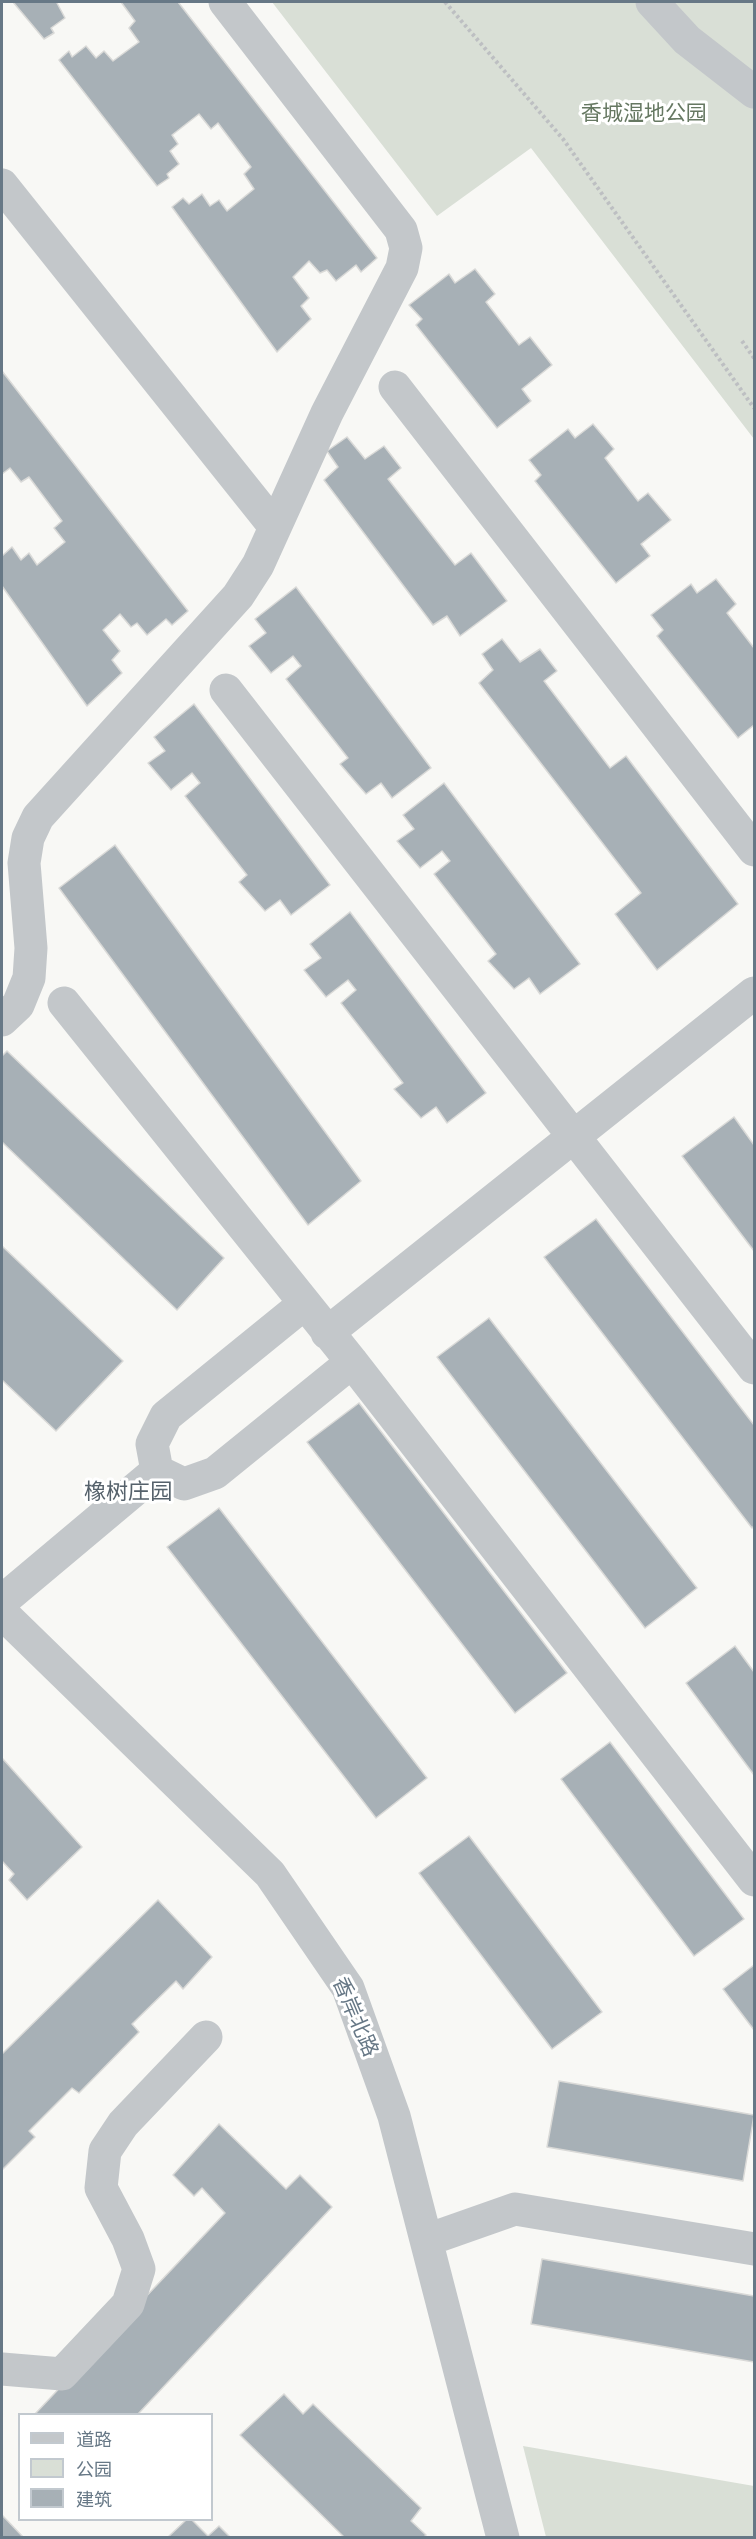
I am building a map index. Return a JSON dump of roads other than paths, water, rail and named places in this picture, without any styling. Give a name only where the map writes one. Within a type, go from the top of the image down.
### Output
[{"type":"street","points":[[2,1020],[18,1005],[29,978],[31,948],[24,863],[28,838],[38,817],[238,596],[258,565],[327,413],[402,268],[406,248],[401,230],[225,2]]},
{"type":"street","points":[[652,2],[687,40],[754,92]]},
{"type":"street","points":[[2,185],[275,527]]},
{"type":"street","points":[[395,387],[754,850]]},
{"type":"street","points":[[226,690],[754,1368]]},
{"type":"street","points":[[2,858],[26,890]]},
{"type":"street","points":[[327,1333],[754,993]]},
{"type":"street","points":[[64,1003],[351,1362],[754,1880]]},
{"type":"street","points":[[157,1471],[152,1444],[166,1416],[304,1304]]},
{"type":"street","points":[[157,1471],[184,1484],[215,1473],[351,1362]]},
{"type":"street","points":[[5,1621],[157,1471]]},
{"type":"street","name":"香岸北路","points":[[5,1621],[270,1874],[348,1988],[394,2116],[503,2538]]},
{"type":"street","points":[[2,2369],[62,2374],[128,2304],[139,2268],[129,2239],[101,2188],[105,2151],[123,2124],[206,2037]]},
{"type":"street","points":[[427,2240],[515,2210],[754,2249]]},
{"type":"district","name":"橡树庄园","points":[[128,1492]]},
{"type":"park label","name":"香城湿地公园","points":[[644,114]]}]
